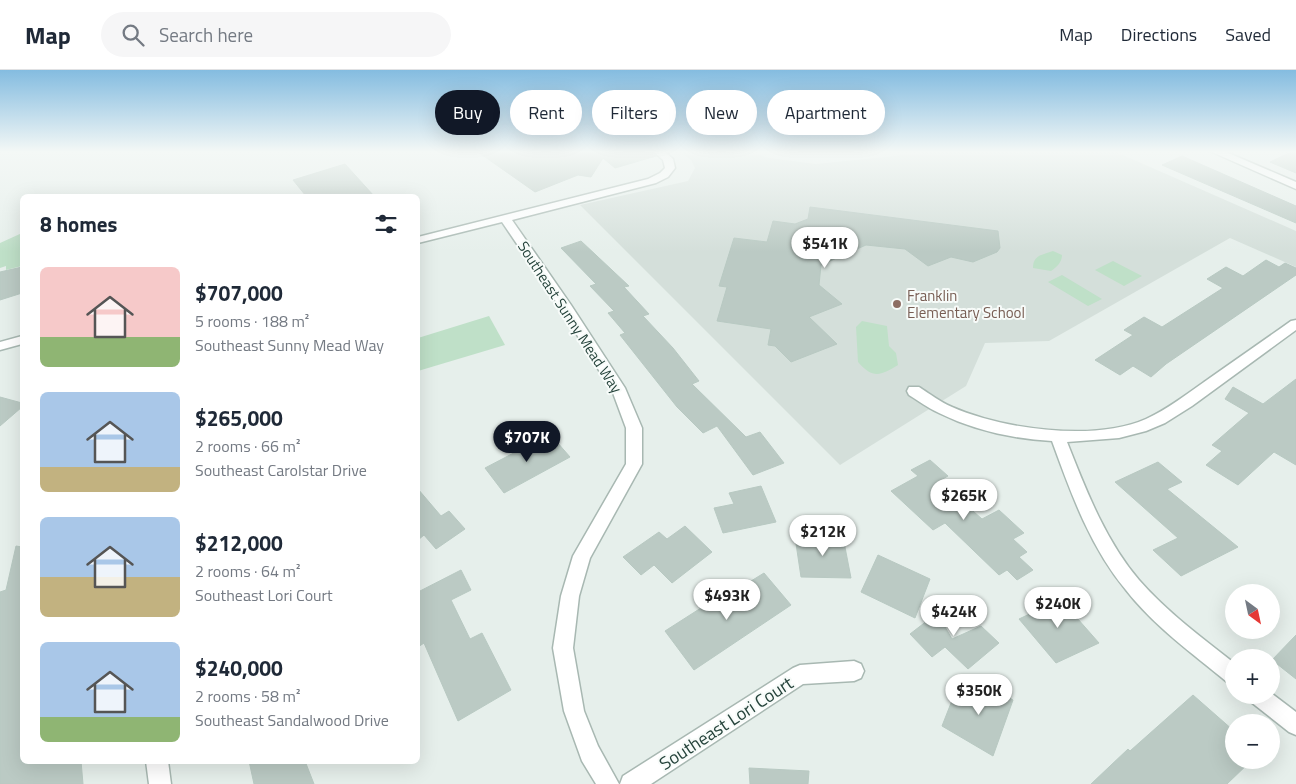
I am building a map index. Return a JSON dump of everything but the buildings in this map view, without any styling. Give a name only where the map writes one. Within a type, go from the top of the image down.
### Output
[{"type":"street","points":[[420,239],[635,185]]},
{"type":"street","name":"Southeast Sunny Mead Way","points":[[505,218],[567,308],[620,392],[634,428],[634,464],[582,556],[570,596],[564,648],[574,711],[590,753],[608,784]]},
{"type":"street","points":[[914,391],[948,412],[976,422],[1012,430],[1057,436],[1102,435],[1141,427],[1174,411],[1296,324]]},
{"type":"street","points":[[0,346],[20,341]]},
{"type":"street","points":[[1057,436],[1092,521],[1120,570],[1164,620],[1225,669]]},
{"type":"street","name":"Southeast Lori Court","points":[[631,784],[800,676],[854,671]]},
{"type":"street","points":[[1269,704],[1296,725]]},
{"type":"street","points":[[157,764],[160,784]]},
{"type":"shaded area","name":"Franklin Elementary School","points":[[669,185],[1192,185],[1296,231],[1296,267],[1230,238],[1049,341],[985,343],[966,386],[840,465],[580,205]]},
{"type":"green space","points":[[20,234],[20,266],[6,270],[6,266],[0,268],[0,243]]},
{"type":"green space","points":[[1053,251],[1062,255],[1060,262],[1055,268],[1051,271],[1033,268],[1036,258]]},
{"type":"green space","points":[[1113,261],[1142,276],[1124,286],[1095,270]]},
{"type":"green space","points":[[1062,275],[1102,299],[1088,306],[1048,282]]},
{"type":"green space","points":[[489,316],[505,345],[420,370],[420,337]]},
{"type":"green space","points":[[862,321],[887,326],[889,346],[896,353],[898,365],[886,372],[877,374],[868,371],[858,362],[856,327]]},
{"type":"place","name":"Franklin Elementary School","points":[[897,304]]}]
